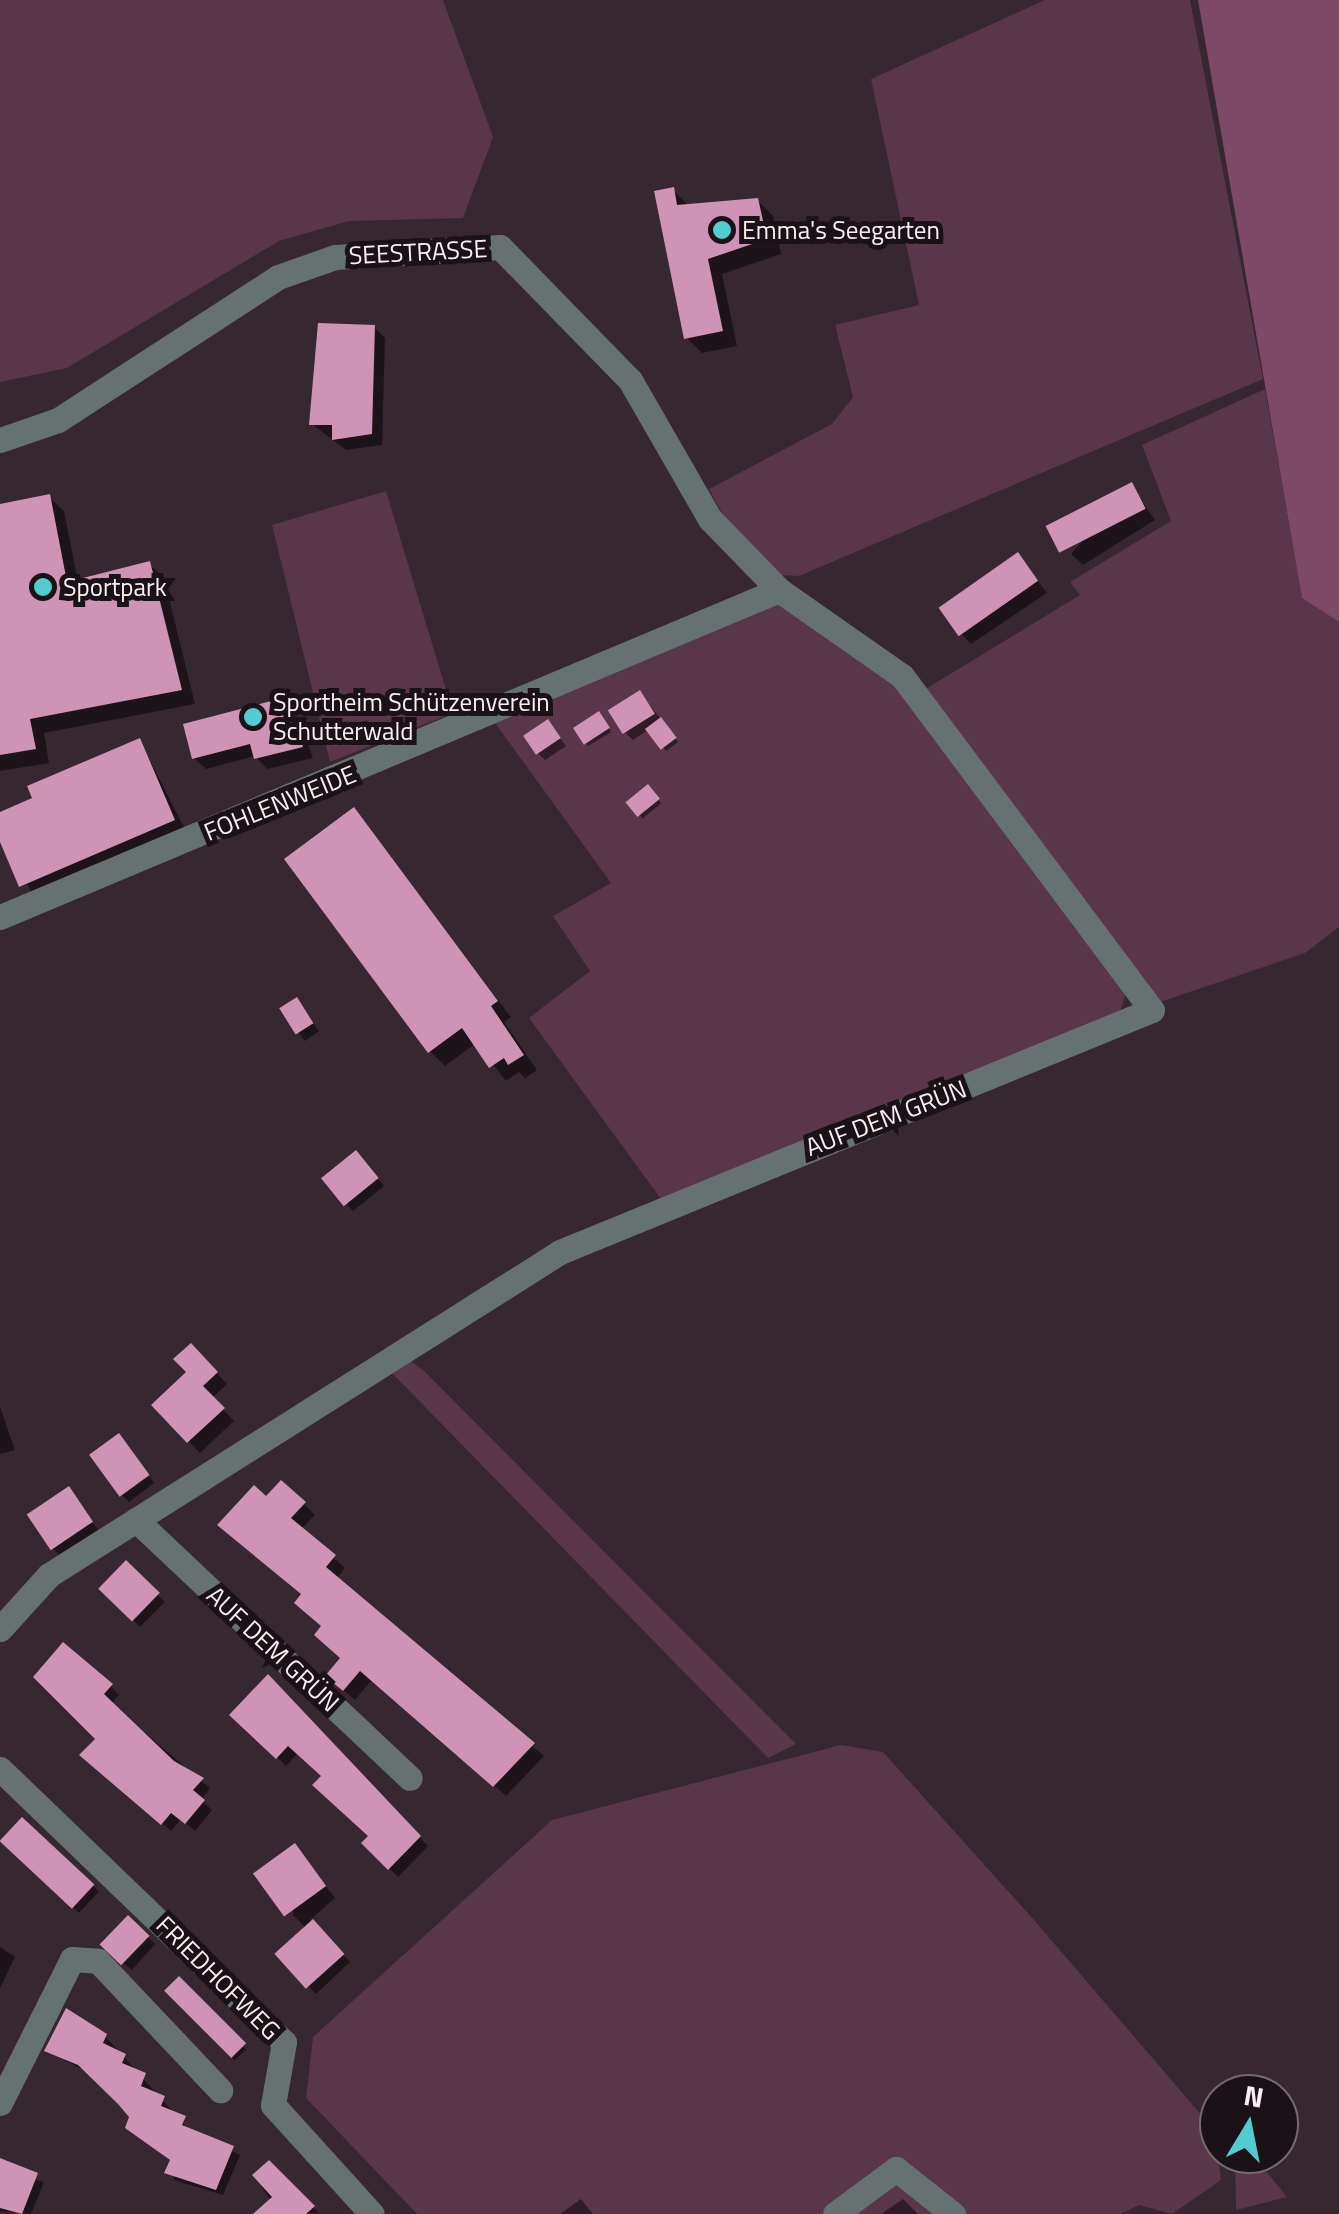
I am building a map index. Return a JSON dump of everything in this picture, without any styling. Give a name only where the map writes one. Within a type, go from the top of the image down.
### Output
[{"type":"street","name":"SEESTRASSE","points":[[0,440],[58,420],[278,277],[335,257],[500,247],[630,380],[710,518],[779,590]]},
{"type":"street","name":"FOHLENWEIDE","points":[[0,917],[779,590]]},
{"type":"street","name":"AUF DEM GRÜN","points":[[0,1629],[49,1575],[560,1252],[1152,1010],[902,676],[779,590]]},
{"type":"street","name":"AUF DEM GRÜN","points":[[136,1520],[410,1778]]},
{"type":"street","name":"FRIEDHOFWEG","points":[[0,1768],[284,2042],[273,2106],[372,2214]]},
{"type":"street","points":[[0,2103],[72,1959],[98,1961],[220,2090]]},
{"type":"street","points":[[835,2214],[896,2168],[954,2214]]},
{"type":"shaded area","points":[[0,0],[443,0],[493,137],[463,218],[349,221],[279,241],[67,368],[0,382]]},
{"type":"shaded area","points":[[1045,0],[1190,0],[1263,379],[799,576],[779,575],[732,531],[709,489],[832,424],[853,397],[835,325],[919,305],[871,79]]},
{"type":"shaded area","points":[[1198,0],[1339,0],[1339,622],[1302,598]]},
{"type":"shaded area","points":[[1265,389],[1302,597],[1339,622],[1339,927],[1305,953],[1160,1002],[924,690],[1080,595],[1070,582],[1171,521],[1142,445]]},
{"type":"shaded area","points":[[386,491],[453,713],[330,762],[272,525]]},
{"type":"shaded area","points":[[782,600],[894,682],[1126,993],[1119,1015],[661,1199],[529,1018],[590,971],[553,916],[611,883],[493,720]]},
{"type":"shaded area","points":[[407,1359],[422,1369],[796,1744],[768,1758],[387,1368]]},
{"type":"shaded area","points":[[841,1745],[883,1752],[1199,2112],[1199,2174],[1220,2174],[1221,2180],[1172,2214],[1139,2205],[1120,2214],[417,2214],[306,2098],[313,2037],[552,1820]]},
{"type":"shaded area","points":[[1235,2174],[1268,2174],[1287,2197],[1236,2210]]},
{"type":"building","points":[[674,187],[677,205],[758,198],[767,239],[708,259],[723,331],[684,339],[654,191]]},
{"type":"building","points":[[318,323],[375,325],[372,434],[332,440],[332,425],[309,425]]},
{"type":"building","points":[[1132,482],[1146,509],[1059,553],[1046,526]]},
{"type":"building","points":[[50,494],[67,582],[150,561],[182,690],[30,719],[36,749],[0,755],[0,504]]},
{"type":"building","points":[[1018,552],[1038,581],[959,636],[939,608]]},
{"type":"building","points":[[640,690],[655,714],[623,734],[608,710]]},
{"type":"building","name":"Sportheim Schützenverein Schutterwald","points":[[290,696],[303,747],[254,759],[250,744],[192,759],[183,724]]},
{"type":"building","points":[[599,711],[610,728],[584,745],[573,728]]},
{"type":"building","points":[[661,717],[677,738],[661,750],[645,729]]},
{"type":"building","points":[[548,719],[561,738],[536,755],[523,736]]},
{"type":"building","points":[[140,738],[175,820],[19,887],[0,842],[0,812],[32,798],[27,786]]},
{"type":"building","points":[[648,784],[660,799],[637,817],[625,802]]},
{"type":"building","points":[[354,807],[498,1001],[491,1006],[524,1055],[508,1065],[504,1058],[489,1068],[462,1028],[428,1053],[284,859]]},
{"type":"building","points":[[297,997],[313,1023],[296,1034],[279,1008]]},
{"type":"building","points":[[356,1150],[379,1178],[344,1206],[321,1178]]},
{"type":"building","points":[[191,1343],[218,1372],[203,1386],[225,1408],[187,1443],[151,1405],[186,1372],[173,1359]]},
{"type":"building","points":[[119,1433],[150,1475],[120,1497],[89,1455]]},
{"type":"building","points":[[281,1480],[306,1502],[291,1518],[336,1555],[326,1567],[535,1743],[493,1787],[360,1671],[343,1691],[325,1676],[340,1658],[314,1635],[321,1626],[294,1603],[301,1594],[217,1525],[254,1485],[266,1496]]},
{"type":"building","points":[[69,1486],[93,1522],[51,1550],[27,1515]]},
{"type":"building","points":[[126,1560],[160,1593],[132,1621],[98,1589]]},
{"type":"building","points":[[63,1642],[113,1684],[104,1694],[174,1761],[204,1778],[193,1790],[205,1800],[185,1824],[171,1813],[161,1825],[79,1755],[95,1739],[33,1677]]},
{"type":"building","points":[[268,1674],[421,1836],[388,1870],[361,1843],[368,1836],[312,1785],[321,1776],[288,1746],[276,1759],[229,1715]]},
{"type":"building","points":[[22,1817],[94,1885],[72,1909],[0,1842]]},
{"type":"building","points":[[295,1843],[326,1886],[284,1916],[253,1874]]},
{"type":"building","points":[[128,1915],[150,1936],[121,1965],[100,1944]]},
{"type":"building","points":[[313,1919],[344,1954],[306,1989],[274,1954]]},
{"type":"building","points":[[179,1976],[246,2043],[231,2058],[164,1991]]},
{"type":"building","points":[[66,2008],[107,2034],[103,2043],[126,2054],[122,2063],[146,2073],[141,2086],[165,2096],[161,2106],[186,2116],[182,2125],[234,2146],[216,2190],[164,2173],[170,2160],[125,2128],[129,2117],[118,2104],[78,2065],[44,2051]]},
{"type":"building","points":[[0,2158],[38,2173],[22,2214],[0,2208]]},
{"type":"building","points":[[269,2160],[315,2206],[306,2214],[253,2214],[272,2197],[252,2175]]},
{"type":"place","name":"Emma's Seegarten","points":[[722,230]]},
{"type":"place","name":"Sportpark","points":[[43,587]]},
{"type":"place","name":"Sportheim Schützenverein Schutterwald","points":[[253,717]]}]
